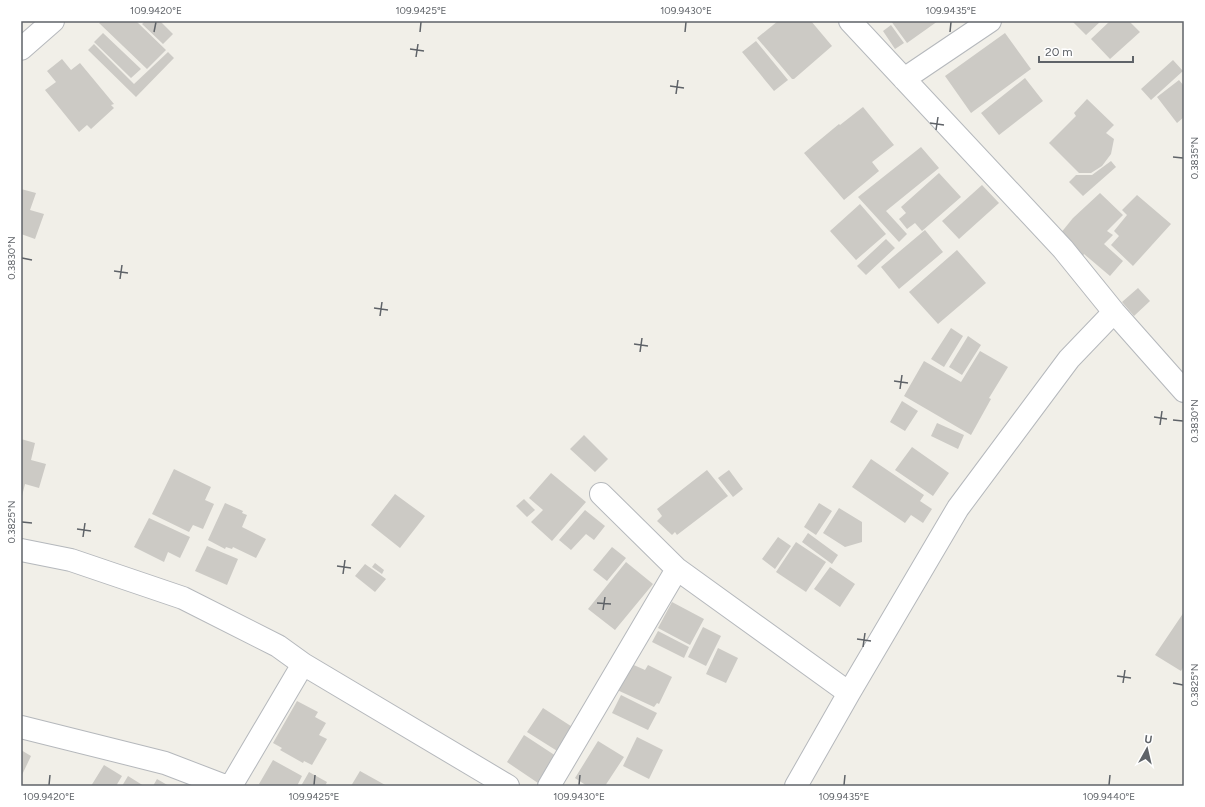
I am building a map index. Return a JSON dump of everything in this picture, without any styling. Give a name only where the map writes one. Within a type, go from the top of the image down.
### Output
[{"type":"street","points":[[21,49],[53,21]]},
{"type":"street","points":[[850,21],[1063,249],[1114,312],[1184,391]]},
{"type":"street","points":[[904,79],[990,21]]},
{"type":"street","points":[[796,786],[958,508],[1069,358],[1114,312]]},
{"type":"street","points":[[601,494],[677,570],[849,693]]},
{"type":"street","points":[[21,550],[71,560],[182,598],[278,646],[303,664],[508,786]]},
{"type":"street","points":[[548,786],[677,570]]},
{"type":"street","points":[[231,786],[303,664]]},
{"type":"street","points":[[21,727],[94,744],[165,763],[225,786]]},
{"type":"building","points":[[101,21],[136,21],[166,50],[147,69],[99,23]]},
{"type":"building","points":[[145,21],[160,21],[173,34],[163,44],[142,24]]},
{"type":"building","points":[[778,21],[811,21],[832,46],[794,79],[792,79],[757,38]]},
{"type":"building","points":[[891,21],[938,21],[907,43]]},
{"type":"building","points":[[1072,21],[1101,21],[1086,35]]},
{"type":"building","points":[[1110,21],[1129,21],[1140,32],[1110,59],[1091,39]]},
{"type":"building","points":[[891,25],[904,43],[895,49],[883,31]]},
{"type":"building","points":[[103,33],[141,69],[131,78],[94,42]]},
{"type":"building","points":[[1005,33],[1031,69],[971,113],[945,76]]},
{"type":"building","points":[[756,41],[788,80],[774,91],[742,52]]},
{"type":"building","points":[[94,44],[134,84],[168,52],[174,58],[136,97],[88,50]]},
{"type":"building","points":[[62,59],[71,70],[80,63],[114,104],[111,105],[114,108],[91,129],[87,125],[79,132],[45,90],[56,82],[47,71]]},
{"type":"building","points":[[1173,60],[1183,71],[1151,100],[1141,89]]},
{"type":"building","points":[[1025,78],[1043,101],[999,135],[981,113]]},
{"type":"building","points":[[1179,80],[1184,86],[1184,117],[1177,123],[1157,97]]},
{"type":"building","points":[[1087,99],[1114,125],[1106,133],[1114,139],[1111,154],[1102,166],[1091,173],[1079,173],[1049,143],[1076,116],[1074,113]]},
{"type":"building","points":[[863,107],[894,145],[872,162],[879,171],[844,200],[804,153],[839,124],[840,125]]},
{"type":"building","points":[[921,147],[939,168],[886,211],[907,234],[899,242],[858,197]]},
{"type":"building","points":[[1111,161],[1116,167],[1083,196],[1069,182],[1076,175],[1092,175]]},
{"type":"building","points":[[939,173],[961,197],[922,231],[915,223],[907,229],[899,219],[906,213],[901,207]]},
{"type":"building","points":[[982,185],[999,203],[959,239],[942,221]]},
{"type":"building","points":[[21,189],[36,193],[30,210],[44,214],[35,239],[21,234]]},
{"type":"building","points":[[1100,193],[1123,215],[1107,231],[1113,235],[1104,244],[1123,261],[1110,276],[1084,254],[1083,256],[1060,234],[1073,218]]},
{"type":"building","points":[[1137,195],[1171,224],[1133,266],[1111,245],[1119,236],[1114,231],[1127,215],[1122,210]]},
{"type":"building","points":[[860,204],[886,234],[856,260],[830,231]]},
{"type":"building","points":[[925,230],[943,252],[899,289],[881,267]]},
{"type":"building","points":[[886,239],[895,248],[866,275],[857,266]]},
{"type":"building","points":[[957,250],[986,283],[938,324],[909,292]]},
{"type":"building","points":[[1138,288],[1150,301],[1134,316],[1122,302]]},
{"type":"building","points":[[951,328],[963,336],[944,367],[931,359]]},
{"type":"building","points":[[968,336],[981,345],[962,375],[949,367]]},
{"type":"building","points":[[980,351],[1008,367],[989,398],[991,399],[971,435],[904,396],[924,361],[961,382]]},
{"type":"building","points":[[902,401],[918,411],[905,431],[890,422]]},
{"type":"building","points":[[937,423],[964,435],[958,449],[931,436]]},
{"type":"building","points":[[584,435],[608,459],[595,472],[570,449]]},
{"type":"building","points":[[21,439],[35,443],[31,460],[46,464],[39,488],[25,484],[22,496]]},
{"type":"building","points":[[912,447],[949,473],[933,496],[895,470]]},
{"type":"building","points":[[871,459],[924,495],[920,501],[932,509],[923,523],[911,515],[905,523],[852,487]]},
{"type":"building","points":[[174,469],[211,487],[205,500],[214,504],[203,529],[193,525],[189,532],[152,514]]},
{"type":"building","points":[[707,470],[728,496],[677,535],[675,532],[672,535],[657,521],[662,516],[657,509]]},
{"type":"building","points":[[729,470],[743,489],[733,497],[718,478]]},
{"type":"building","points":[[551,473],[586,502],[552,541],[531,522],[543,510],[529,498]]},
{"type":"building","points":[[395,494],[425,516],[400,548],[371,525]]},
{"type":"building","points":[[524,499],[535,510],[527,517],[516,506]]},
{"type":"building","points":[[225,503],[243,511],[242,513],[247,515],[242,527],[266,539],[256,558],[233,547],[232,549],[226,547],[225,549],[208,540]]},
{"type":"building","points":[[819,503],[832,511],[816,535],[804,527]]},
{"type":"building","points":[[839,508],[862,522],[862,542],[845,547],[823,533]]},
{"type":"building","points":[[585,510],[605,526],[594,540],[586,534],[571,550],[559,540]]},
{"type":"building","points":[[149,518],[190,537],[180,558],[168,552],[164,562],[134,547]]},
{"type":"building","points":[[808,533],[838,555],[832,564],[802,542]]},
{"type":"building","points":[[778,537],[791,546],[775,569],[762,559]]},
{"type":"building","points":[[796,542],[826,562],[806,592],[776,572]]},
{"type":"building","points":[[207,546],[238,559],[227,585],[195,571]]},
{"type":"building","points":[[612,547],[626,558],[607,581],[593,570]]},
{"type":"building","points":[[626,562],[653,584],[615,630],[588,609]]},
{"type":"building","points":[[375,563],[384,570],[382,574],[372,567]]},
{"type":"building","points":[[365,564],[386,579],[375,592],[355,576]]},
{"type":"building","points":[[830,567],[855,584],[840,607],[814,589]]},
{"type":"building","points":[[672,602],[704,619],[690,645],[658,628]]},
{"type":"building","points":[[1184,612],[1184,666],[1181,671],[1155,655]]},
{"type":"building","points":[[703,627],[721,636],[706,666],[688,657]]},
{"type":"building","points":[[658,631],[689,647],[684,658],[652,642]]},
{"type":"building","points":[[718,648],[738,658],[726,683],[706,674]]},
{"type":"building","points":[[627,662],[645,670],[648,665],[672,677],[659,704],[657,703],[654,707],[615,689]]},
{"type":"building","points":[[621,695],[657,713],[648,730],[612,713]]},
{"type":"building","points":[[297,701],[318,712],[315,717],[326,723],[319,735],[327,739],[312,765],[304,761],[303,763],[280,750],[282,748],[273,743]]},
{"type":"building","points":[[543,708],[577,730],[562,754],[527,732]]},
{"type":"building","points":[[524,735],[556,756],[538,783],[507,762]]},
{"type":"building","points":[[637,737],[663,750],[649,779],[623,766]]},
{"type":"building","points":[[598,741],[624,757],[605,786],[587,786],[575,778]]},
{"type":"building","points":[[21,750],[31,756],[21,777]]},
{"type":"building","points":[[273,760],[302,776],[297,786],[262,786],[259,784]]},
{"type":"building","points":[[104,765],[122,776],[116,786],[91,786]]},
{"type":"building","points":[[360,771],[387,786],[351,786]]},
{"type":"building","points":[[309,772],[327,782],[325,786],[301,786]]},
{"type":"building","points":[[128,776],[144,786],[122,786]]},
{"type":"building","points":[[157,779],[169,786],[153,786]]}]
